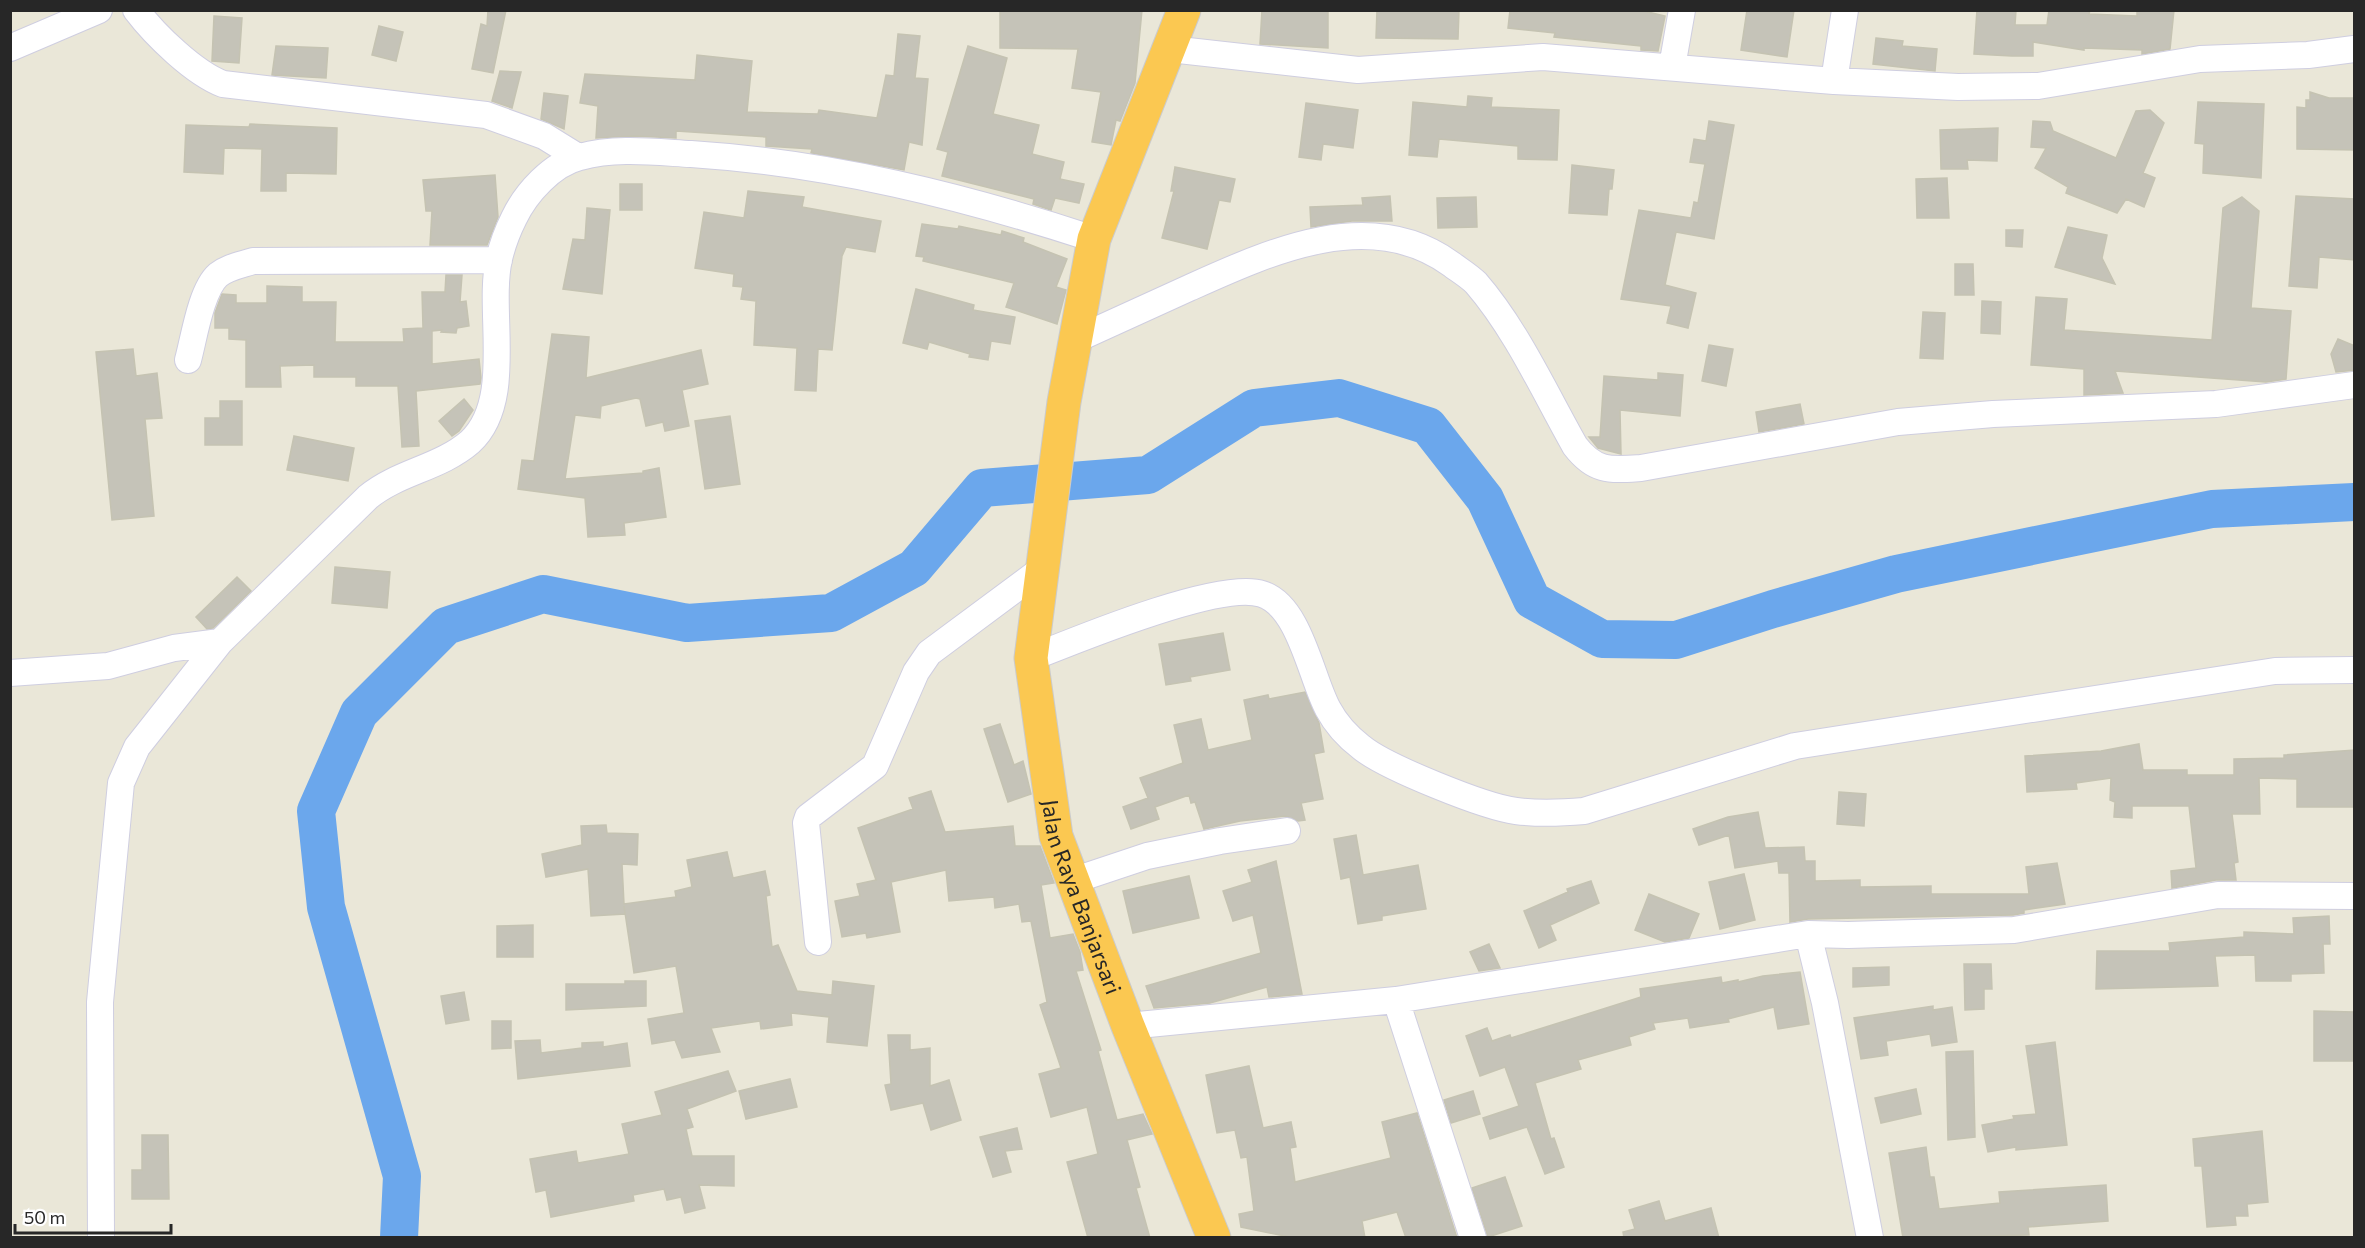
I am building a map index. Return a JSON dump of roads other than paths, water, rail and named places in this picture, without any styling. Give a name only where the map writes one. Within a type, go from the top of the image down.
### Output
[{"type":"highway","name":"Jalan Raya Banjarsari","points":[[1184,10],[1094,239],[1064,402],[1032,658],[1056,836],[1128,1026],[1214,1238]]},
{"type":"street","points":[[10,48],[99,10]]},
{"type":"street","points":[[136,10],[184,58],[210,78],[223,84],[486,115],[544,136],[578,157]]},
{"type":"street","points":[[1672,67],[1682,10]]},
{"type":"street","points":[[1834,81],[1845,10]]},
{"type":"street","points":[[1170,49],[1349,70],[1544,57],[1834,81],[1958,87],[2038,86],[2200,59],[2308,55],[2355,49]]},
{"type":"street","points":[[101,1238],[100,1002],[121,783],[137,747],[151,734],[220,642],[368,497],[385,484],[444,459],[469,443],[483,428],[491,407],[495,377],[499,260],[513,218],[528,195],[548,174],[578,157],[643,151],[723,156],[832,171],[968,200],[1094,239]]},
{"type":"street","points":[[1077,339],[1254,259],[1326,239],[1365,236],[1400,240],[1439,256],[1475,282],[1501,317],[1575,446],[1586,461],[1601,468],[1641,468],[1898,422],[1970,416],[2196,406],[2355,386]]},
{"type":"street","points":[[188,360],[206,292],[216,276],[231,268],[253,261],[499,260]]},
{"type":"street","points":[[818,942],[806,823],[808,817],[875,766],[916,672],[929,653],[1044,554]]},
{"type":"street","points":[[1032,658],[1142,615],[1235,592],[1264,594],[1282,608],[1294,625],[1328,709],[1342,730],[1362,748],[1383,761],[1484,803],[1514,811],[1549,814],[1584,811],[1795,746],[2275,671],[2355,670]]},
{"type":"street","points":[[10,673],[108,666],[174,648],[220,642]]},
{"type":"street","points":[[1072,880],[1147,856],[1220,841],[1287,831]]},
{"type":"street","points":[[1128,1026],[1396,1000],[1808,934],[2004,931],[2209,896],[2355,896]]},
{"type":"street","points":[[1808,934],[1825,1003],[1870,1238]]},
{"type":"street","points":[[1396,1000],[1473,1238]]},
{"type":"waterway","points":[[399,1238],[402,1176],[326,907],[316,811],[359,713],[446,626],[543,594],[687,623],[831,613],[914,568],[982,488],[1148,475],[1254,408],[1339,398],[1428,426],[1485,499],[1532,600],[1602,639],[1676,640],[1773,609],[1896,574],[2212,509],[2354,502]]}]
